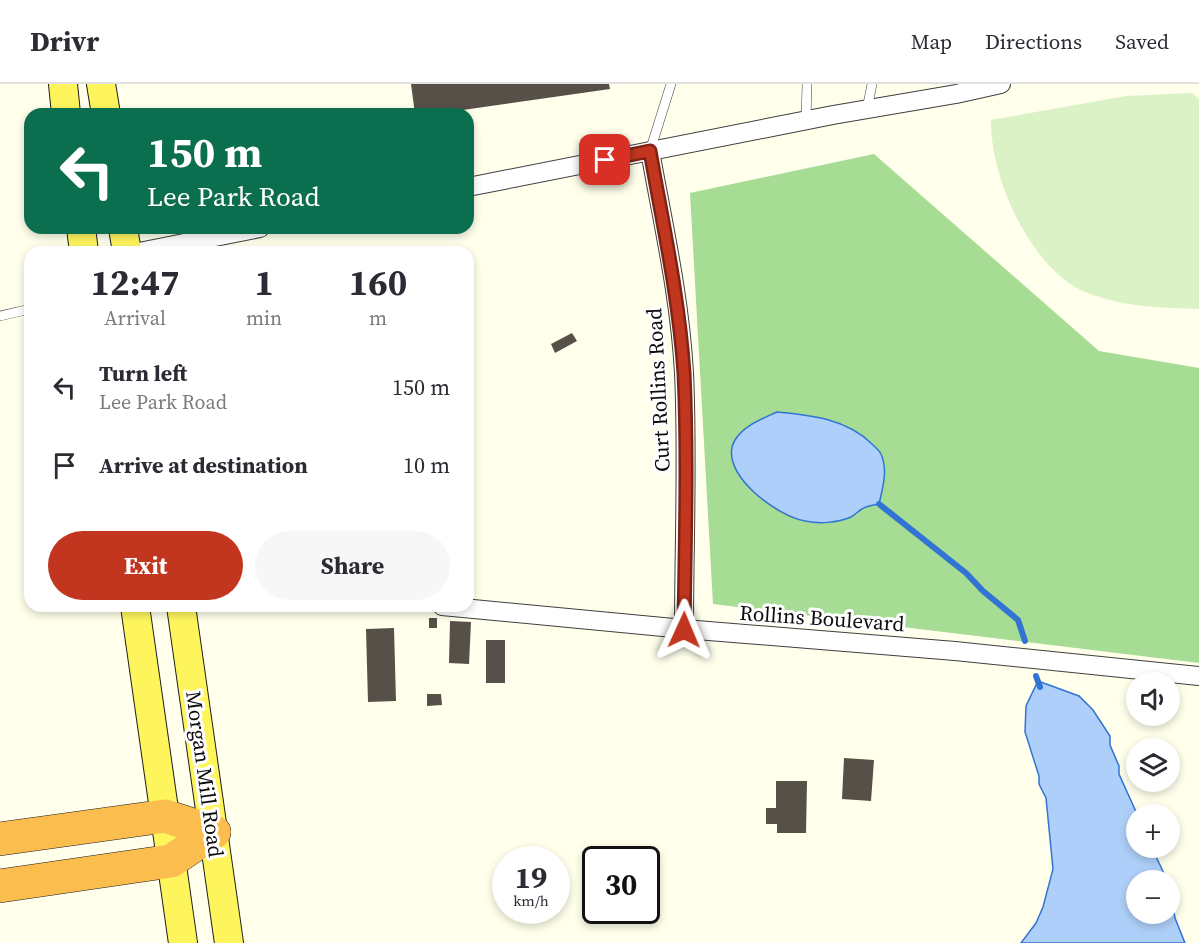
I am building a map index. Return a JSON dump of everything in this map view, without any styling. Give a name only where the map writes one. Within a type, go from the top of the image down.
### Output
[{"type":"highway","points":[[0,839],[165,816],[214,832]]},
{"type":"highway","points":[[0,886],[171,861],[214,832]]},
{"type":"main road","points":[[63,84],[65,108]]},
{"type":"main road","points":[[101,84],[105,108]]},
{"type":"main road","points":[[136,612],[183,943]]},
{"type":"main road","name":"Morgan Mill Road","points":[[182,612],[230,943]]},
{"type":"street","points":[[474,186],[1001,84]]},
{"type":"street","name":"Curt Rollins Road","points":[[650,151],[675,293],[684,372],[684,630]]},
{"type":"street","points":[[169,246],[230,234]]},
{"type":"street","name":"Rollins Boulevard","points":[[474,609],[684,630],[955,651],[1199,676]]},
{"type":"lane","points":[[650,151],[671,84]]},
{"type":"lane","points":[[806,120],[807,84]]},
{"type":"lane","points":[[867,109],[872,84]]},
{"type":"lane","points":[[0,316],[24,310]]},
{"type":"green space","points":[[1192,93],[1199,99],[1199,309],[1117,302],[1090,294],[1069,283],[1050,266],[1018,221],[998,169],[991,120],[1126,96]]},
{"type":"green space","points":[[874,154],[1099,351],[1199,368],[1199,663],[713,604],[690,193]]},
{"type":"water","points":[[777,412],[815,417],[840,424],[872,444],[881,454],[884,466],[879,504],[866,507],[840,521],[810,522],[793,518],[780,511],[753,491],[734,466],[731,453],[735,440],[748,426]]},
{"type":"water","points":[[1038,681],[1079,696],[1093,710],[1110,736],[1110,745],[1119,766],[1119,774],[1132,804],[1126,804],[1126,858],[1157,858],[1162,870],[1126,870],[1126,924],[1177,924],[1185,943],[1021,943],[1036,923],[1043,907],[1053,869],[1046,798],[1039,784],[1039,776],[1025,732],[1026,706]]},
{"type":"building","points":[[411,84],[609,84],[610,89],[474,108],[414,108]]},
{"type":"building","points":[[572,333],[577,341],[555,353],[551,344]]},
{"type":"building","points":[[429,618],[437,618],[437,628],[429,628]]},
{"type":"building","points":[[450,621],[471,622],[469,664],[449,663]]},
{"type":"building","points":[[394,628],[396,701],[368,702],[366,629]]},
{"type":"building","points":[[486,640],[505,640],[505,683],[486,683]]},
{"type":"building","points":[[427,694],[441,694],[442,705],[427,706]]},
{"type":"building","points":[[844,758],[874,760],[871,801],[842,799]]},
{"type":"building","points":[[776,781],[807,781],[806,833],[777,833],[777,824],[766,824],[766,808],[776,808]]},
{"type":"waterway","points":[[879,504],[966,573],[983,591],[1018,620],[1025,641]]},
{"type":"waterway","points":[[1036,676],[1040,687]]},
{"type":"route","points":[[605,160],[650,151],[672,274],[684,372],[684,630]]}]
